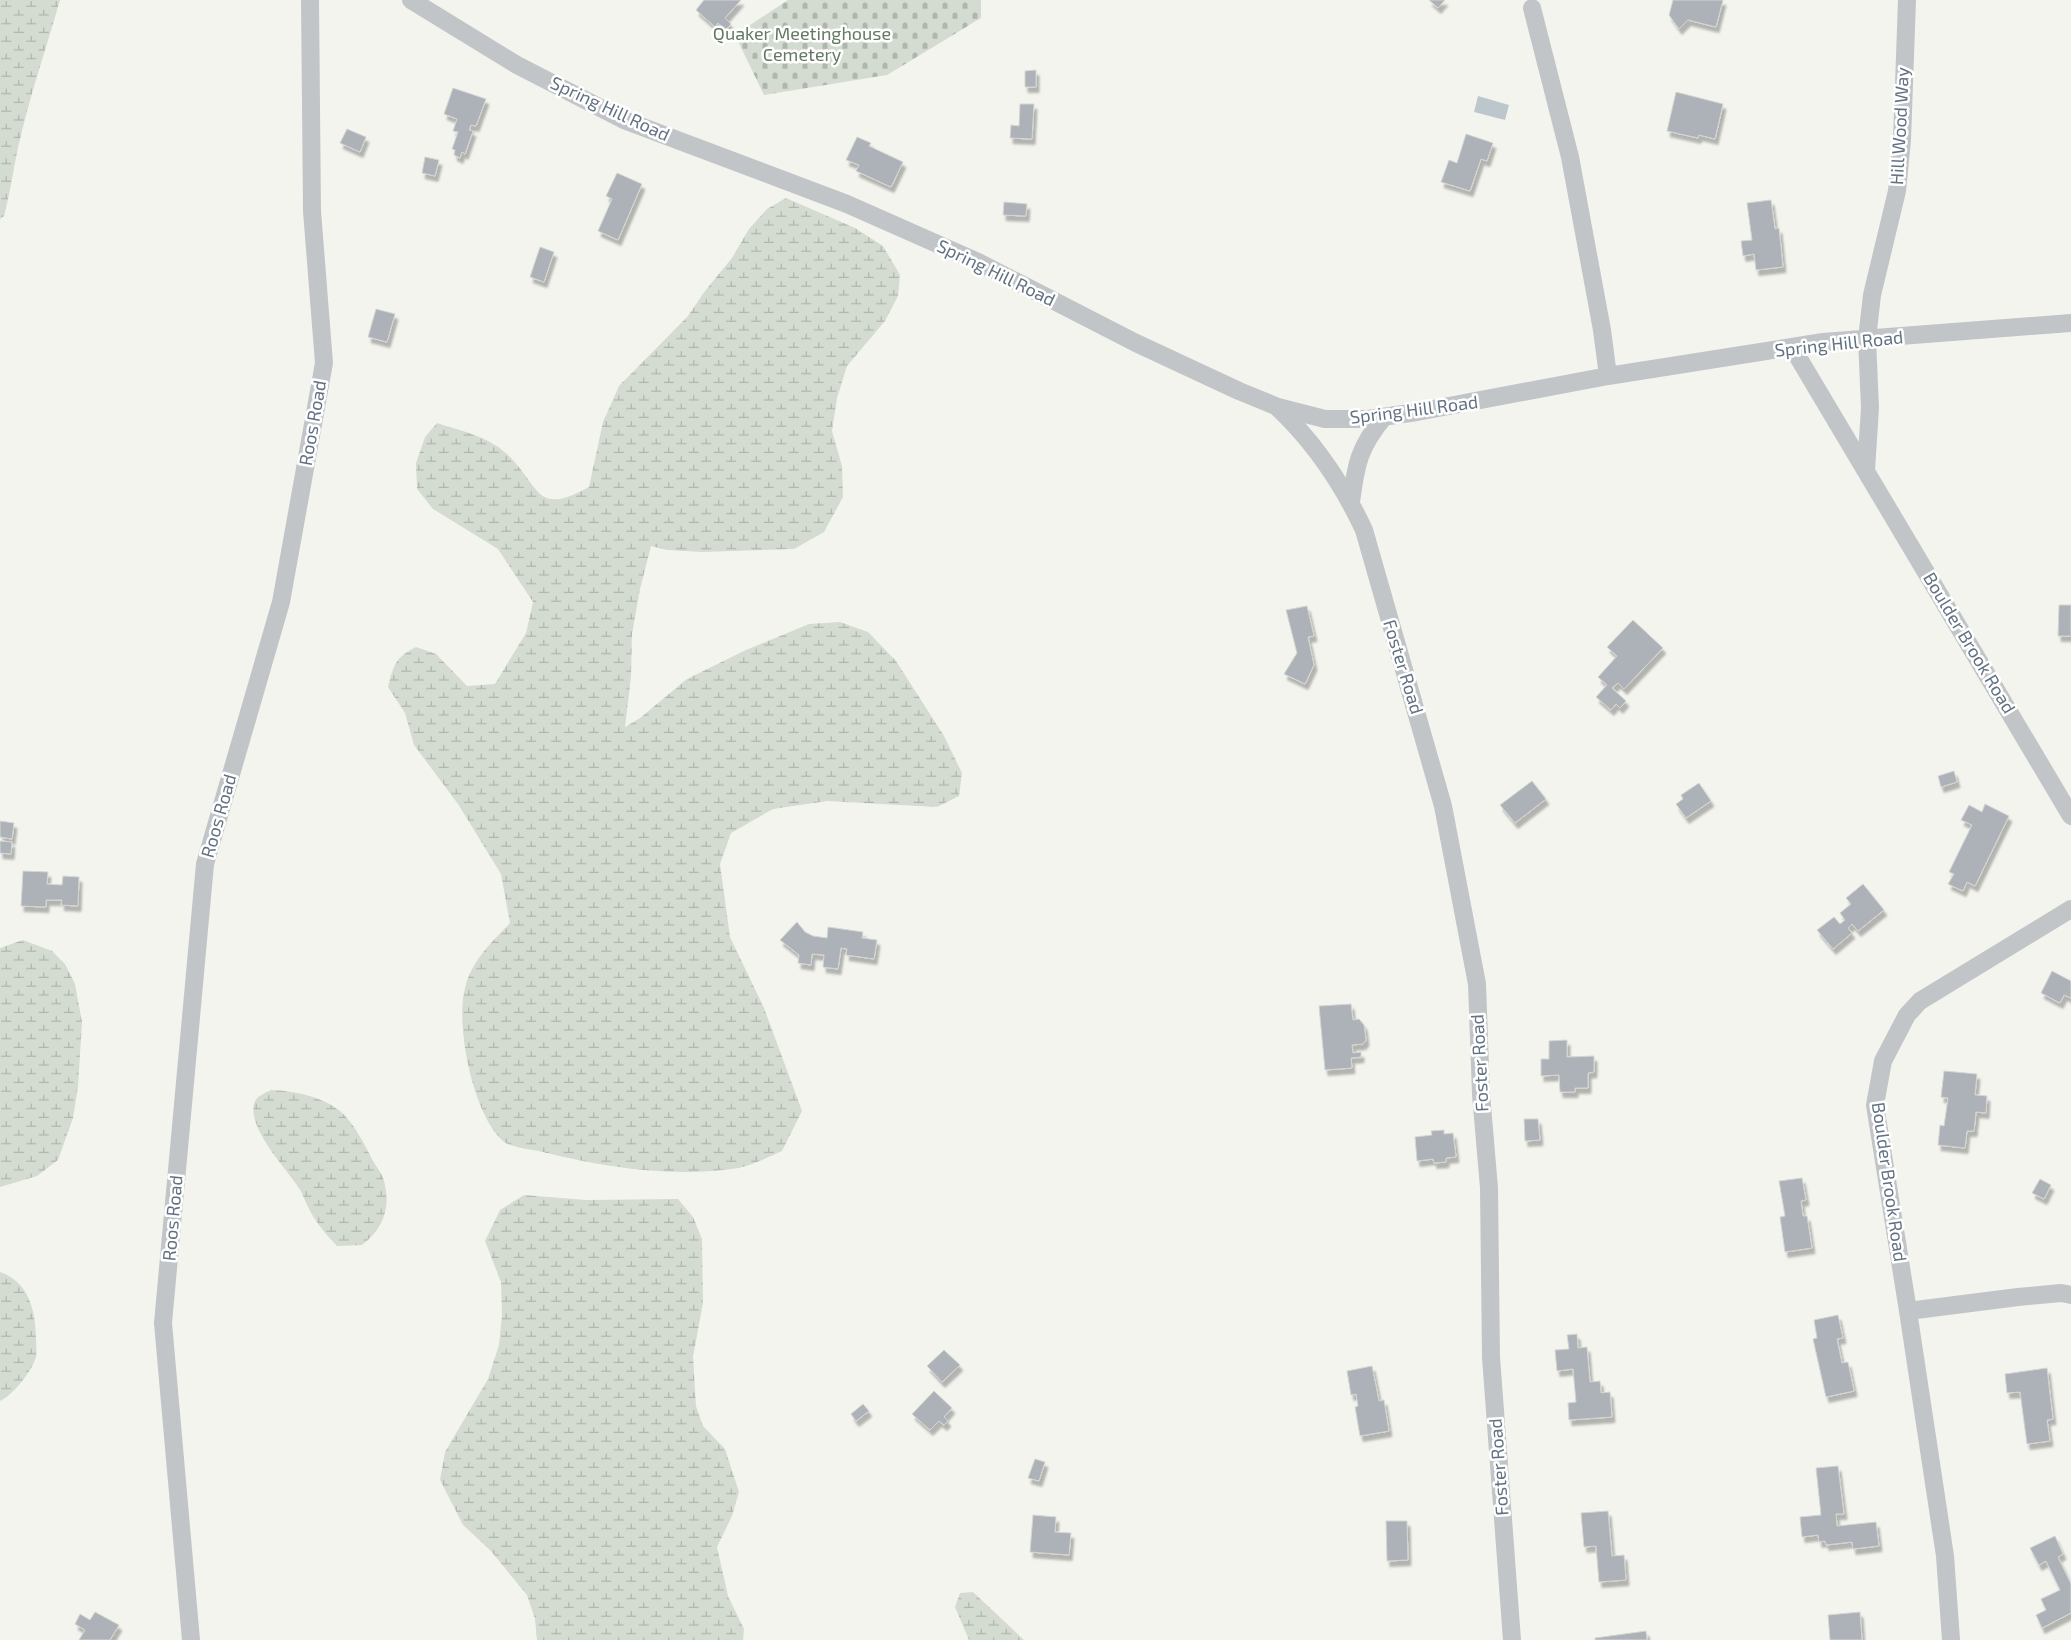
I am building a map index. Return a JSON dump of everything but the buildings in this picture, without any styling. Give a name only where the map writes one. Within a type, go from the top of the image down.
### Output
[{"type":"street","name":"Roos Road","points":[[191,1640],[164,1323],[205,864],[281,602],[324,363],[312,211],[310,0]]},
{"type":"street","name":"Spring Hill Road","points":[[411,0],[517,65],[624,120],[847,204],[978,262],[1136,344],[1278,407],[1325,419],[1384,417],[1509,396],[1608,376],[1792,347],[1867,339],[2071,323]]},
{"type":"street","name":"Hill Wood Way","points":[[1867,339],[1872,295],[1897,191],[1902,140],[1907,0]]},
{"type":"street","points":[[1532,8],[1570,157],[1602,330],[1608,376]]},
{"type":"street","points":[[1866,470],[1870,408],[1867,339]]},
{"type":"street","name":"Boulder Brook Road","points":[[1792,347],[2071,816]]},
{"type":"street","name":"Foster Road","points":[[1278,407],[1313,444],[1351,502],[1364,530],[1443,806],[1477,984],[1481,1094],[1489,1188],[1491,1357],[1512,1640]]},
{"type":"street","points":[[1351,502],[1357,460],[1368,436],[1384,417]]},
{"type":"street","name":"Boulder Brook Road","points":[[1951,1640],[1945,1556],[1875,1105],[1883,1061],[1907,1015],[1920,1001],[2071,909]]},
{"type":"street","points":[[1908,1311],[2018,1297],[2061,1293],[2071,1295]]},
{"type":"green space","points":[[0,0],[60,0],[22,129],[4,216],[0,219]]},
{"type":"green space","name":"Quaker Meetinghouse Cemetery","points":[[788,0],[981,0],[981,18],[887,75],[764,95],[735,35]]},
{"type":"green space","points":[[786,198],[855,228],[883,246],[900,275],[898,296],[885,321],[847,366],[837,398],[832,431],[842,466],[843,497],[824,532],[794,549],[702,552],[667,550],[651,546],[640,589],[632,634],[631,677],[625,727],[640,718],[687,679],[746,650],[809,624],[840,622],[868,632],[896,661],[944,736],[962,773],[959,796],[937,807],[827,801],[773,809],[731,833],[720,864],[730,937],[764,1008],[802,1111],[782,1151],[739,1168],[715,1171],[665,1172],[591,1163],[516,1147],[503,1141],[492,1128],[483,1111],[469,1069],[462,1024],[465,988],[472,969],[483,952],[510,923],[501,874],[458,804],[414,745],[405,713],[388,687],[396,662],[416,647],[436,654],[467,686],[495,684],[526,633],[533,602],[498,549],[433,509],[417,489],[416,463],[425,437],[437,423],[494,444],[510,457],[541,495],[549,499],[559,499],[589,487],[603,422],[619,386],[688,316],[705,291],[732,258],[749,229],[767,209]]},
{"type":"green space","points":[[23,940],[52,951],[65,964],[75,984],[82,1022],[78,1087],[73,1118],[58,1160],[37,1176],[0,1187],[0,948]]},
{"type":"green space","points":[[271,1090],[298,1093],[316,1098],[333,1106],[345,1115],[360,1137],[383,1178],[387,1198],[381,1224],[362,1245],[337,1246],[315,1219],[299,1188],[269,1148],[257,1125],[254,1104],[259,1097]]},
{"type":"green space","points":[[524,1195],[586,1200],[678,1199],[693,1217],[702,1239],[703,1303],[693,1357],[696,1406],[703,1426],[725,1449],[739,1492],[732,1516],[717,1547],[728,1596],[744,1629],[743,1640],[537,1640],[535,1619],[527,1595],[490,1550],[463,1525],[440,1480],[445,1452],[488,1379],[499,1345],[502,1315],[501,1282],[485,1241],[500,1210]]},
{"type":"green space","points":[[0,1272],[18,1283],[25,1291],[29,1300],[35,1320],[36,1357],[34,1363],[16,1388],[11,1394],[0,1401]]},
{"type":"green space","points":[[973,1592],[1024,1640],[969,1640],[955,1607],[960,1593]]},
{"type":"shaded area","points":[[1478,96],[1509,105],[1505,120],[1474,112]]}]
